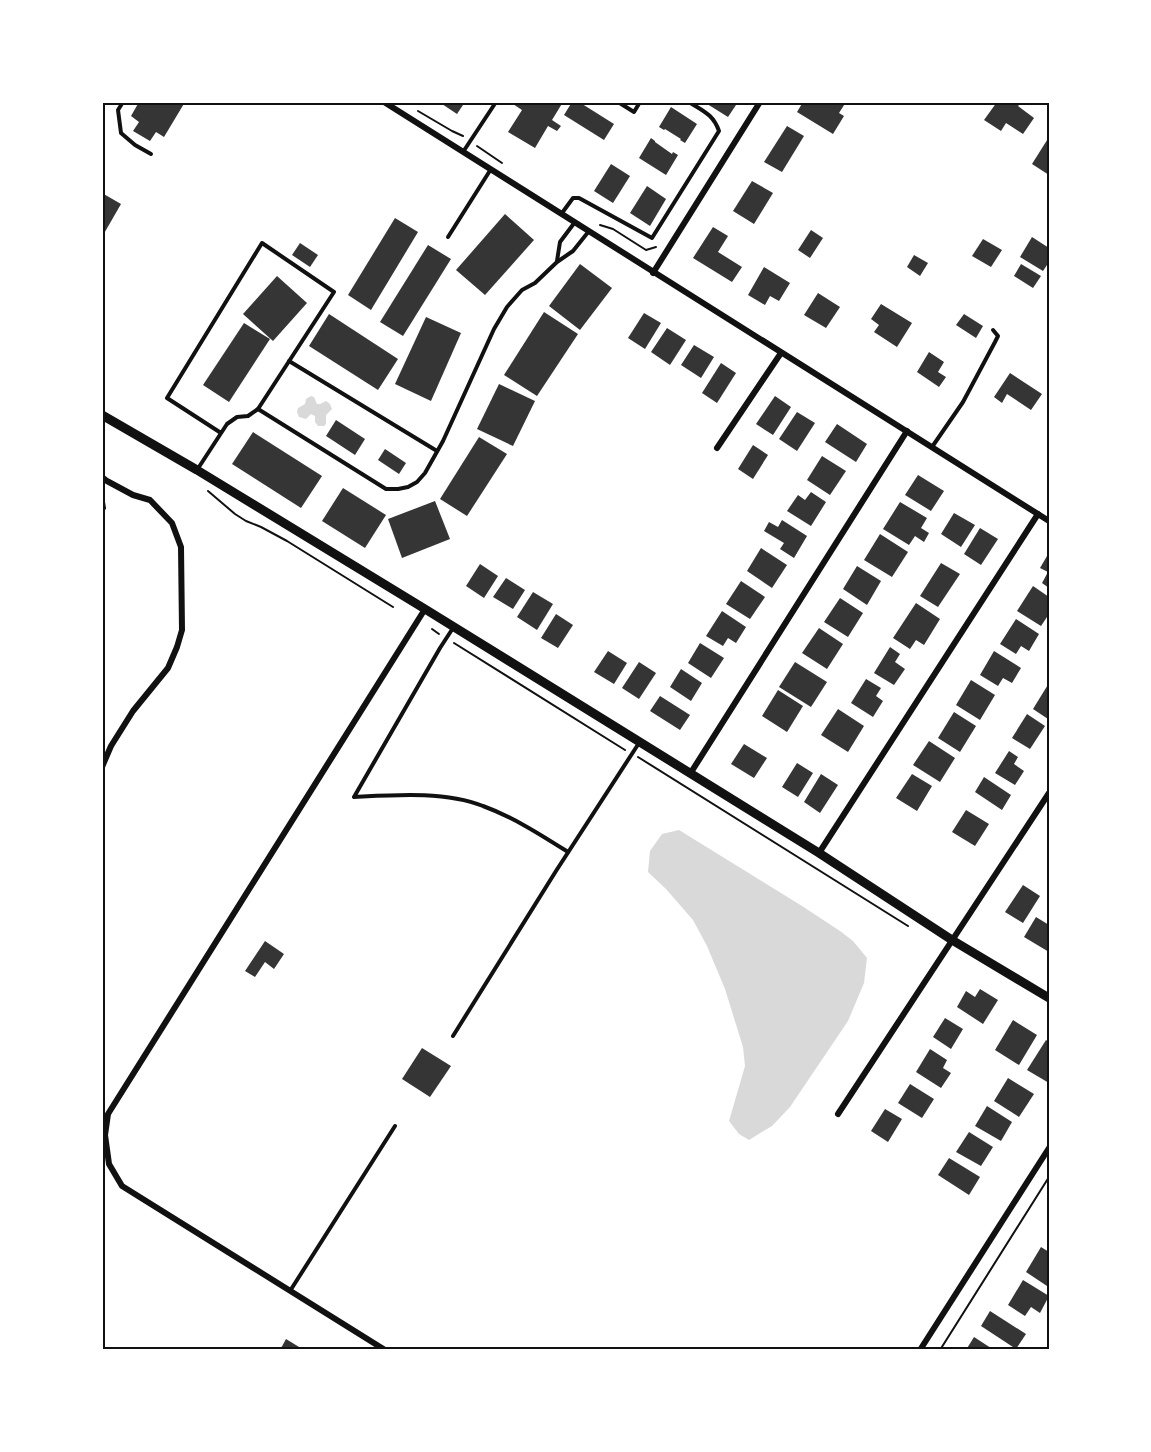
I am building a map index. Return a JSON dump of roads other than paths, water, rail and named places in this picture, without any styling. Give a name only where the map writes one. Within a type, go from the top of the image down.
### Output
[{"type":"street","points":[[384,102],[1049,521]]},
{"type":"street","points":[[653,273],[760,102]]},
{"type":"street","points":[[717,448],[782,353]]},
{"type":"street","points":[[102,415],[425,609],[819,853],[952,940],[1049,998]]},
{"type":"street","points":[[690,774],[907,431]]},
{"type":"street","points":[[102,477],[133,495],[150,500],[172,523],[181,547],[182,630],[168,668],[133,711],[111,746],[102,767]]},
{"type":"street","points":[[819,853],[1038,514]]},
{"type":"street","points":[[385,1350],[122,1186],[109,1164],[105,1135],[108,1114],[425,609]]},
{"type":"street","points":[[838,1114],[1049,793]]},
{"type":"street","points":[[920,1350],[1049,1148]]},
{"type":"lane","points":[[123,102],[118,110],[121,133],[135,145],[151,154]]},
{"type":"lane","points":[[463,152],[496,102]]},
{"type":"lane","points":[[618,102],[634,112],[640,102]]},
{"type":"lane","points":[[562,213],[573,198],[579,198],[652,238],[719,131],[716,121],[689,102]]},
{"type":"lane","points":[[448,237],[491,169]]},
{"type":"lane","points":[[557,262],[560,242],[575,222]]},
{"type":"lane","points":[[258,409],[386,489],[408,487],[417,482],[425,473],[443,441],[494,329],[507,307],[522,290],[535,283],[557,262],[573,251],[589,231]]},
{"type":"lane","points":[[196,470],[221,433],[227,424],[237,417],[248,416],[258,409],[334,292],[262,243],[166,398],[221,433]]},
{"type":"lane","points":[[932,447],[963,402],[995,342],[998,336],[993,330]]},
{"type":"lane","points":[[289,361],[437,451]]},
{"type":"lane","points":[[102,496],[104,508]]},
{"type":"lane","points":[[453,627],[354,797],[411,795],[454,799],[482,805],[527,827],[568,852]]},
{"type":"lane","points":[[453,1036],[639,741]]},
{"type":"lane","points":[[290,1291],[395,1126]]}]
